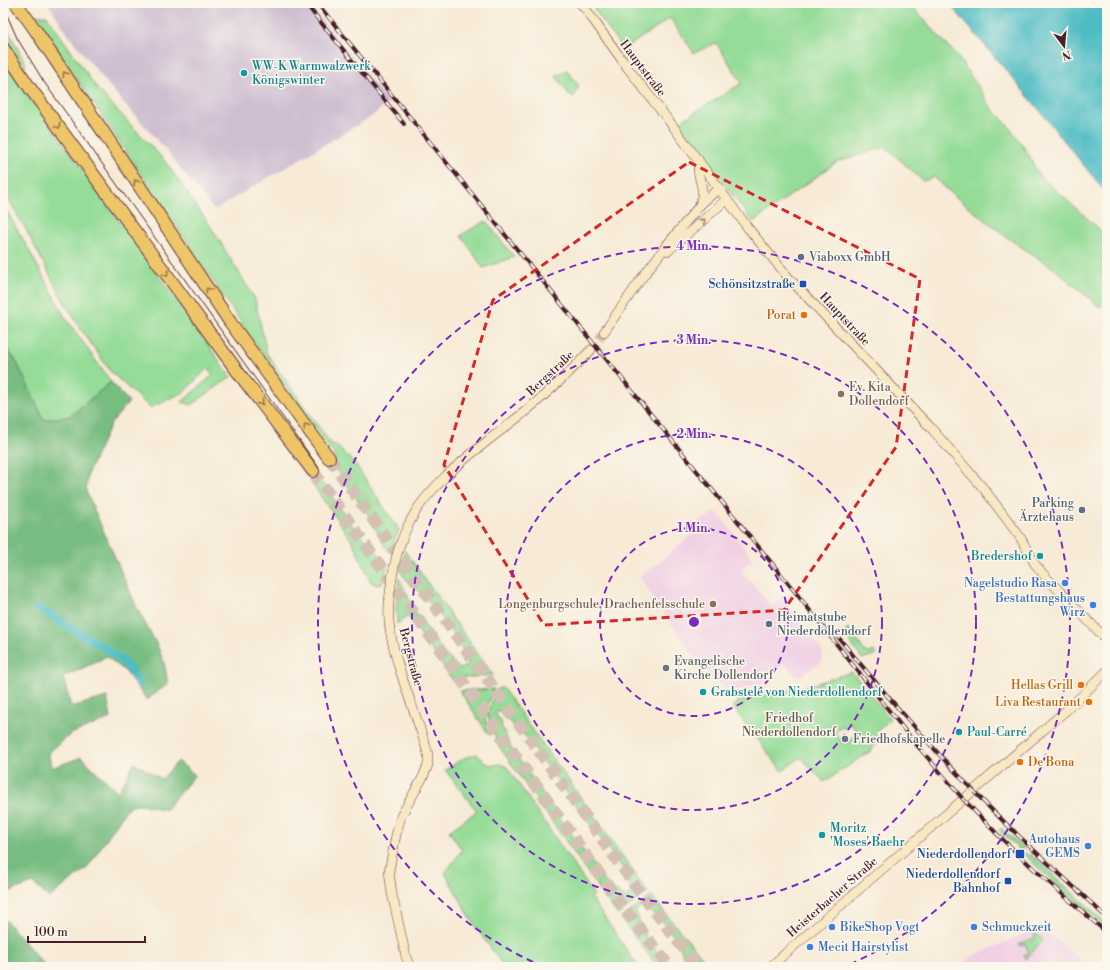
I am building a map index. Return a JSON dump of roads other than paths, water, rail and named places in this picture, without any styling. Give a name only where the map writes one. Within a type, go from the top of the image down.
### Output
[{"type":"highway","points":[[16,3],[226,316],[329,458]]},
{"type":"highway","points":[[3,48],[49,114],[312,471]]},
{"type":"street","name":"Hauptstraße","points":[[580,3],[748,228],[788,278],[931,428],[984,489],[1020,536],[1035,564],[1043,574],[1101,634],[1107,638]]},
{"type":"street","points":[[698,160],[699,175],[703,187],[700,205]]},
{"type":"street","points":[[604,332],[666,246],[700,205],[719,188]]},
{"type":"street","points":[[652,265],[727,199]]},
{"type":"street","name":"Bergstraße","points":[[410,967],[406,957],[392,894],[389,871],[401,816],[423,777],[428,765],[428,754],[394,650],[390,628],[388,601],[393,567],[405,533],[416,510],[425,498],[460,462],[549,392],[591,350]]},
{"type":"street","name":"Heisterbacher Straße","points":[[770,967],[1062,713],[1107,671]]},
{"type":"water","points":[[949,3],[1107,3],[1107,194],[1036,106]]},
{"type":"waterway","points":[[37,608],[42,609],[63,624],[104,647],[125,663],[139,683]]},
{"type":"tunnel","points":[[591,350],[604,332]]},
{"type":"tunnel","points":[[329,458],[639,891],[698,967]]},
{"type":"tunnel","points":[[313,471],[622,906],[670,967]]},
{"type":"tram line","points":[[3,6],[17,38],[44,82],[319,468]]},
{"type":"railway","points":[[305,3],[404,124]]},
{"type":"railway","points":[[317,3],[796,593],[910,737],[963,799],[999,836],[1036,871],[1107,933]]},
{"type":"railway","points":[[834,632],[909,721],[989,807],[1107,918]]},
{"type":"place","name":"WW-K Warmwalzwerk Königswinter","points":[[244,73]]},
{"type":"place","name":"Viaboxx GmbH","points":[[801,257]]},
{"type":"place","name":"Schönsitzstraße","points":[[803,284]]},
{"type":"place","name":"Porat","points":[[804,315]]},
{"type":"place","name":"Ev. Kita Dollendorf","points":[[841,394]]},
{"type":"place","name":"Parking Ärztehaus","points":[[1082,510]]},
{"type":"place","name":"Bredershof","points":[[1040,556]]},
{"type":"place","name":"Nagelstudio Rasa","points":[[1065,583]]},
{"type":"place","name":"Longenburgschule, Drachenfelsschule","points":[[713,604]]},
{"type":"place","name":"Bestattungshaus Wirz","points":[[1093,605]]},
{"type":"place","name":"Heimatstube Niederdollendorf","points":[[769,624]]},
{"type":"place","name":"Evangelische Kirche Dollendorf","points":[[666,668]]},
{"type":"place","name":"Hellas Grill","points":[[1081,685]]},
{"type":"place","name":"Grabstele von Niederdollendorf","points":[[703,692]]},
{"type":"place","name":"Liva Restaurant","points":[[1089,702]]},
{"type":"place","name":"Paul-Carré","points":[[959,732]]},
{"type":"place","name":"Friedhofskapelle","points":[[845,739]]},
{"type":"place","name":"De Bona","points":[[1020,762]]},
{"type":"place","name":"Moritz 'Moses' Baehr","points":[[822,835]]},
{"type":"place","name":"Autohaus GEMS","points":[[1088,846]]},
{"type":"place","name":"Niederdollendorf","points":[[1020,854]]},
{"type":"place","name":"Niederdollendorf Bahnhof","points":[[1008,881]]},
{"type":"place","name":"BikeShop Vogt","points":[[832,927]]},
{"type":"place","name":"Schmuckzeit","points":[[974,927]]},
{"type":"place","name":"Mecit Hairstylist","points":[[810,947]]},
{"type":"park label","name":"Friedhof Niederdollendorf","points":[[789,725]]}]
